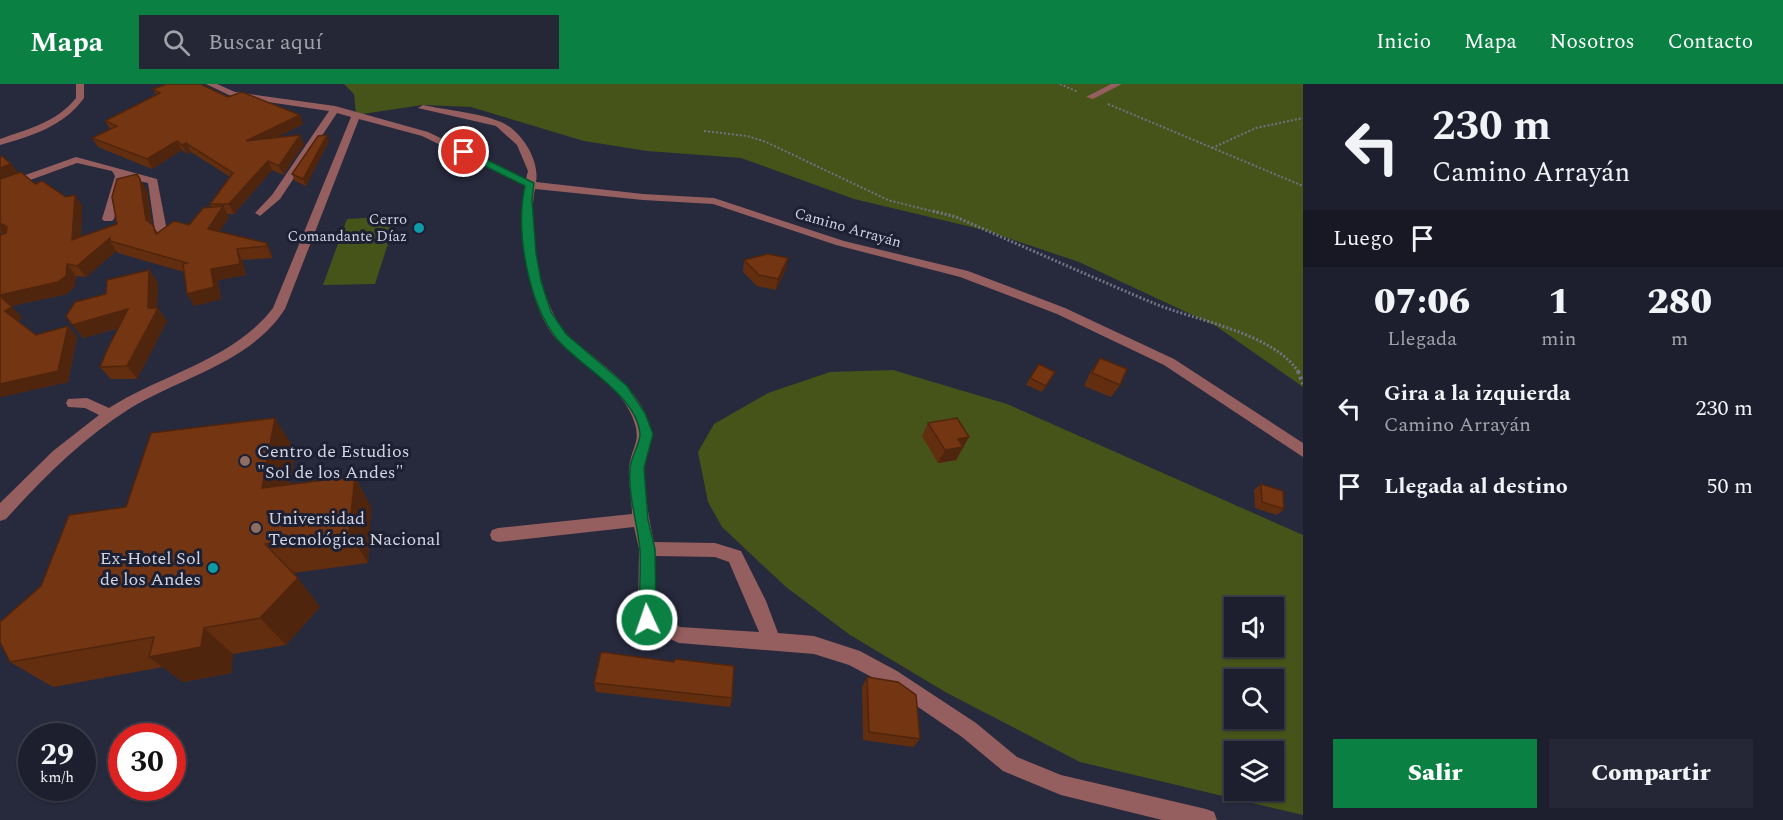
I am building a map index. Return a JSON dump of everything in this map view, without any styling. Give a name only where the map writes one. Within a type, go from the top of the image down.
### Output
[{"type":"street","points":[[0,142],[42,127],[67,114],[80,98],[80,84]]},
{"type":"street","name":"Camino Arrayán","points":[[210,84],[224,91],[249,97],[335,109],[432,136],[530,185],[643,198],[714,201],[840,243],[964,274],[1061,311],[1169,362],[1303,450]]},
{"type":"street","points":[[1090,97],[1118,84]]},
{"type":"street","points":[[423,108],[499,124],[521,144],[533,171],[527,200],[531,253],[535,281],[545,313],[562,337],[623,390],[638,413],[646,434],[637,468],[641,520],[647,549],[647,620],[679,635],[814,645],[853,657],[890,677],[969,730],[1010,764],[1061,785],[1206,820]]},
{"type":"street","points":[[260,213],[276,197],[335,109]]},
{"type":"street","points":[[0,514],[41,472],[110,416],[140,397],[247,342],[270,323],[279,309],[356,115]]},
{"type":"street","points":[[0,188],[76,160],[88,161],[116,169],[120,174],[153,181],[161,231]]},
{"type":"street","points":[[108,219],[120,174]]},
{"type":"street","points":[[73,403],[87,403],[110,416]]},
{"type":"street","points":[[498,535],[593,523],[641,520]]},
{"type":"street","points":[[647,549],[715,550],[735,556],[757,601],[772,641]]},
{"type":"path","points":[[1060,84],[1303,186]]},
{"type":"path","points":[[1212,148],[1249,129],[1286,119],[1303,118]]},
{"type":"path","points":[[704,131],[747,136],[766,142],[888,200],[956,217],[1156,304],[1241,332],[1281,356],[1298,370],[1303,384]]},
{"type":"green space","points":[[344,84],[1303,84],[1303,387],[1216,326],[1079,262],[984,230],[854,199],[741,158],[647,151],[584,141],[471,107],[422,105],[356,115],[354,94]]},
{"type":"green space","points":[[397,216],[375,284],[323,285],[347,219]]},
{"type":"green space","points":[[893,370],[1007,404],[1303,535],[1303,815],[1244,801],[1284,801],[1284,741],[1224,741],[1224,796],[1080,762],[947,693],[850,635],[786,587],[722,527],[708,502],[698,452],[714,424],[768,393],[830,372]]},
{"type":"building","points":[[167,84],[200,84],[228,97],[242,92],[300,115],[246,141],[300,135],[279,166],[268,161],[229,204],[210,204],[233,173],[186,143],[182,145],[177,141],[147,159],[92,138],[117,126],[105,121],[160,93],[153,89]]},
{"type":"building","points":[[327,135],[303,179],[292,174],[318,136]]},
{"type":"building","points":[[2,156],[11,164],[0,168],[0,157]]},
{"type":"building","points":[[21,172],[35,184],[42,181],[66,197],[75,195],[72,240],[117,224],[112,197],[117,179],[137,174],[140,179],[146,220],[153,225],[156,234],[174,221],[189,225],[203,208],[223,206],[208,229],[267,243],[267,246],[237,249],[240,264],[211,269],[214,287],[187,294],[183,264],[187,263],[110,241],[110,238],[77,266],[67,264],[66,276],[58,282],[0,295],[0,235],[6,233],[7,227],[0,224],[0,179]]},
{"type":"building","points":[[768,254],[788,258],[778,279],[759,275],[744,260]]},
{"type":"building","points":[[149,270],[148,308],[158,308],[127,366],[100,367],[128,309],[72,325],[66,316],[75,302],[106,294],[107,280]]},
{"type":"building","points":[[0,296],[12,307],[5,311],[36,335],[68,326],[58,371],[0,384]]},
{"type":"building","points":[[1100,358],[1127,369],[1120,385],[1092,373]]},
{"type":"building","points":[[1039,364],[1055,372],[1046,386],[1030,378]]},
{"type":"building","name":"Ex-Hotel Sol de los Andes","points":[[275,418],[262,488],[355,476],[349,533],[265,544],[298,578],[260,618],[204,628],[201,647],[149,657],[154,637],[10,662],[0,642],[0,622],[41,586],[69,515],[126,507],[151,433]]},
{"type":"building","points":[[957,418],[969,437],[958,439],[963,447],[945,450],[928,423]]},
{"type":"building","points":[[1261,484],[1283,491],[1284,509],[1262,502]]},
{"type":"building","points":[[601,652],[674,662],[675,659],[734,666],[732,698],[594,683]]},
{"type":"building","points":[[867,677],[898,682],[916,695],[920,739],[869,732]]},
{"type":"place","name":"Cerro Comandante Díaz","points":[[419,228]]},
{"type":"place","name":"Centro de Estudios \"Sol de los Andes\"","points":[[245,461]]},
{"type":"place","name":"Universidad Tecnológica Nacional","points":[[256,528]]},
{"type":"place","name":"Ex-Hotel Sol de los Andes","points":[[213,568]]},
{"type":"route","points":[[464,152],[530,185],[527,200],[531,253],[535,281],[545,313],[562,337],[623,390],[638,413],[646,434],[637,468],[641,520],[647,549],[645,587],[647,620]]}]
